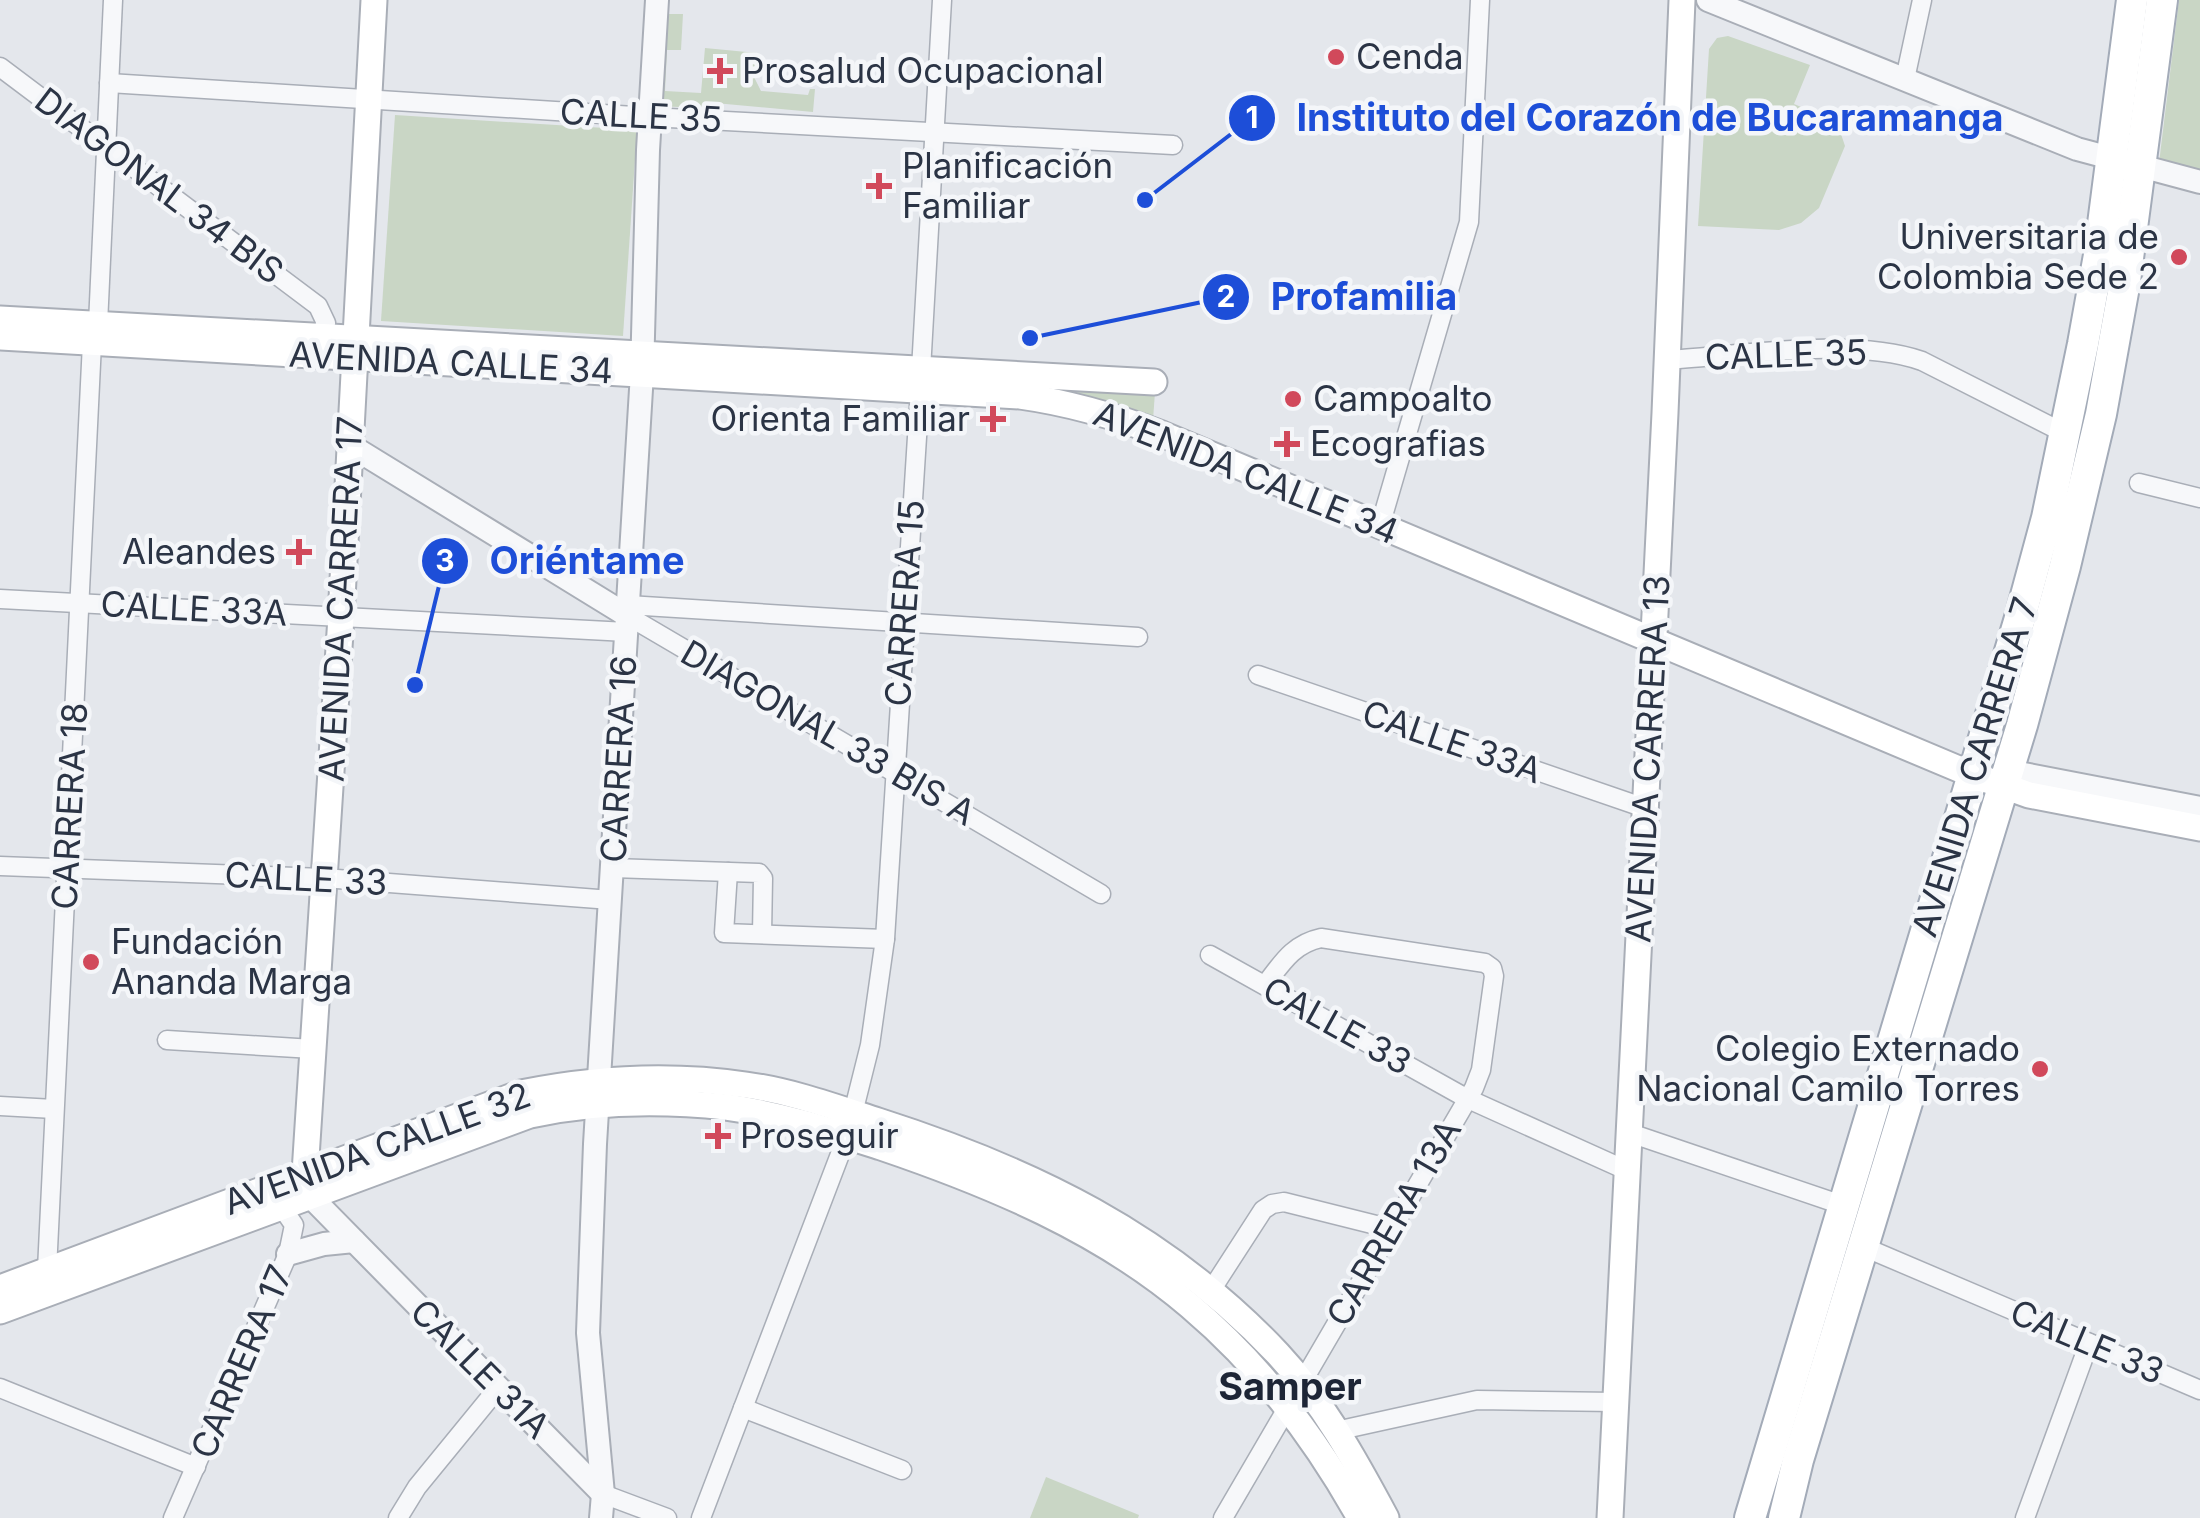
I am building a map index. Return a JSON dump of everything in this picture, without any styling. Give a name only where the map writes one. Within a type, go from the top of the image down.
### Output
[{"type":"main road","name":"AVENIDA CARRERA 13","points":[[1610,1518],[1668,360],[1682,0]]},
{"type":"main road","name":"AVENIDA CARRERA 7","points":[[1784,1518],[1798,1460],[2006,778],[2066,566],[2097,432],[2125,281],[2132,0]]},
{"type":"main road","name":"AVENIDA CARRERA 7","points":[[1750,1518],[2033,572],[2066,434],[2099,255],[2126,165],[2162,0]]},
{"type":"main road","name":"AVENIDA CARRERA 17","points":[[307,1184],[375,1]]},
{"type":"main road","name":"AVENIDA CALLE 34","points":[[0,318],[95,333],[920,380],[1154,382]]},
{"type":"main road","name":"AVENIDA CALLE 34","points":[[0,338],[95,333],[319,338],[356,348]]},
{"type":"main road","name":"AVENIDA CALLE 34","points":[[920,380],[1094,410],[1162,434],[1972,775],[2006,778],[2029,795],[2105,800],[2200,828]]},
{"type":"main road","name":"AVENIDA CALLE 32","points":[[0,1288],[307,1184],[500,1099],[564,1084],[676,1103],[850,1124],[978,1156],[1058,1190],[1122,1228],[1210,1292],[1260,1336],[1302,1382],[1336,1431],[1386,1518]]},
{"type":"main road","name":"AVENIDA CALLE 32","points":[[850,1124],[1006,1195],[1115,1252],[1189,1305],[1244,1356],[1289,1406],[1360,1518]]},
{"type":"main road","name":"AVENIDA CALLE 32","points":[[0,1311],[280,1206],[307,1184]]},
{"type":"street","name":"CARRERA 18","points":[[47,1270],[113,0]]},
{"type":"street","name":"CARRERA 16","points":[[601,1518],[603,1494],[588,1333],[642,364],[657,0]]},
{"type":"street","name":"CARRERA 15","points":[[701,1518],[850,1124],[870,1045],[885,939],[942,0]]},
{"type":"street","points":[[1380,526],[1472,208],[1480,0]]},
{"type":"street","points":[[1708,0],[2200,193]]},
{"type":"street","points":[[1905,80],[1922,0]]},
{"type":"street","name":"DIAGONAL 34 BIS","points":[[0,67],[318,306],[342,310],[358,302]]},
{"type":"street","name":"CALLE 35","points":[[109,83],[1173,145]]},
{"type":"street","points":[[2126,165],[2200,182]]},
{"type":"street","name":"DIAGONAL 34 BIS","points":[[318,306],[326,324],[319,338]]},
{"type":"street","name":"CALLE 35","points":[[1668,360],[1848,349],[1898,353],[1922,361],[2066,434]]},
{"type":"street","name":"DIAGONAL 33 BIS A","points":[[350,446],[628,618],[1101,894]]},
{"type":"street","points":[[2140,483],[2200,498]]},
{"type":"street","name":"CALLE 33A","points":[[0,599],[340,617],[904,622],[1138,637]]},
{"type":"street","name":"CALLE 33A","points":[[1258,676],[1646,808]]},
{"type":"street","name":"AVENIDA CALLE 34","points":[[2105,800],[2200,808]]},
{"type":"street","name":"CALLE 33","points":[[0,866],[324,878],[611,900]]},
{"type":"street","points":[[613,868],[762,874],[762,934]]},
{"type":"street","points":[[728,872],[724,932],[885,939]]},
{"type":"street","name":"CARRERA 13A","points":[[1223,1518],[1474,1088],[1494,976],[1485,963],[1321,938],[1292,949],[1265,985]]},
{"type":"street","name":"CALLE 33","points":[[1210,954],[1466,1098],[1628,1171]]},
{"type":"street","points":[[168,1040],[313,1049]]},
{"type":"street","points":[[0,1106],[54,1109]]},
{"type":"street","points":[[1630,1133],[1845,1206]]},
{"type":"street","name":"CALLE 31A","points":[[307,1184],[354,1241],[603,1494],[668,1518]]},
{"type":"street","points":[[1210,1292],[1263,1210],[1272,1204],[1284,1202],[1392,1229]]},
{"type":"street","name":"CARRERA 17","points":[[173,1518],[288,1254],[294,1224],[280,1206]]},
{"type":"street","points":[[288,1254],[354,1241]]},
{"type":"street","name":"CALLE 33","points":[[1864,1247],[2200,1390]]},
{"type":"street","points":[[2024,1518],[2088,1342]]},
{"type":"street","points":[[0,1388],[196,1467]]},
{"type":"street","points":[[398,1518],[440,1456],[498,1388]]},
{"type":"street","points":[[1336,1431],[1477,1400],[1616,1402]]},
{"type":"street","points":[[743,1408],[902,1470]]},
{"type":"green space","points":[[2179,0],[2200,0],[2200,170],[2159,163]]},
{"type":"green space","points":[[659,14],[683,14],[681,50],[667,50],[665,91],[701,93],[705,48],[757,53],[754,77],[761,91],[808,95],[810,89],[815,89],[813,112],[704,102],[703,108],[655,106]]},
{"type":"green space","points":[[1728,36],[1810,65],[1794,104],[1837,122],[1845,146],[1819,208],[1801,223],[1779,230],[1698,226],[1709,49],[1717,38]]},
{"type":"green space","points":[[395,115],[637,130],[623,336],[381,321]]},
{"type":"green space","points":[[665,371],[1155,392],[1153,420]]},
{"type":"green space","points":[[1046,1477],[1139,1515],[1138,1518],[1030,1518]]},
{"type":"place","name":"Cenda","points":[[1336,57]]},
{"type":"place","name":"Prosalud Ocupacional","points":[[720,71]]},
{"type":"place","name":"Planificación Familiar","points":[[879,186]]},
{"type":"place","name":"Instituto del Corazón de Bucaramanga","points":[[1145,200]]},
{"type":"place","name":"Universitaria de Colombia Sede 2","points":[[2179,257]]},
{"type":"place","name":"Profamilia","points":[[1030,338]]},
{"type":"place","name":"Campoalto","points":[[1293,399]]},
{"type":"place","name":"Orienta Familiar","points":[[993,419]]},
{"type":"place","name":"Ecografias","points":[[1287,444]]},
{"type":"place","name":"Aleandes","points":[[299,552]]},
{"type":"place","name":"Oriéntame","points":[[415,685]]},
{"type":"place","name":"Fundación Ananda Marga","points":[[91,962]]},
{"type":"place","name":"Colegio Externado Nacional Camilo Torres","points":[[2040,1069]]},
{"type":"place","name":"Proseguir","points":[[718,1136]]},
{"type":"district","name":"Samper","points":[[1290,1387]]}]
